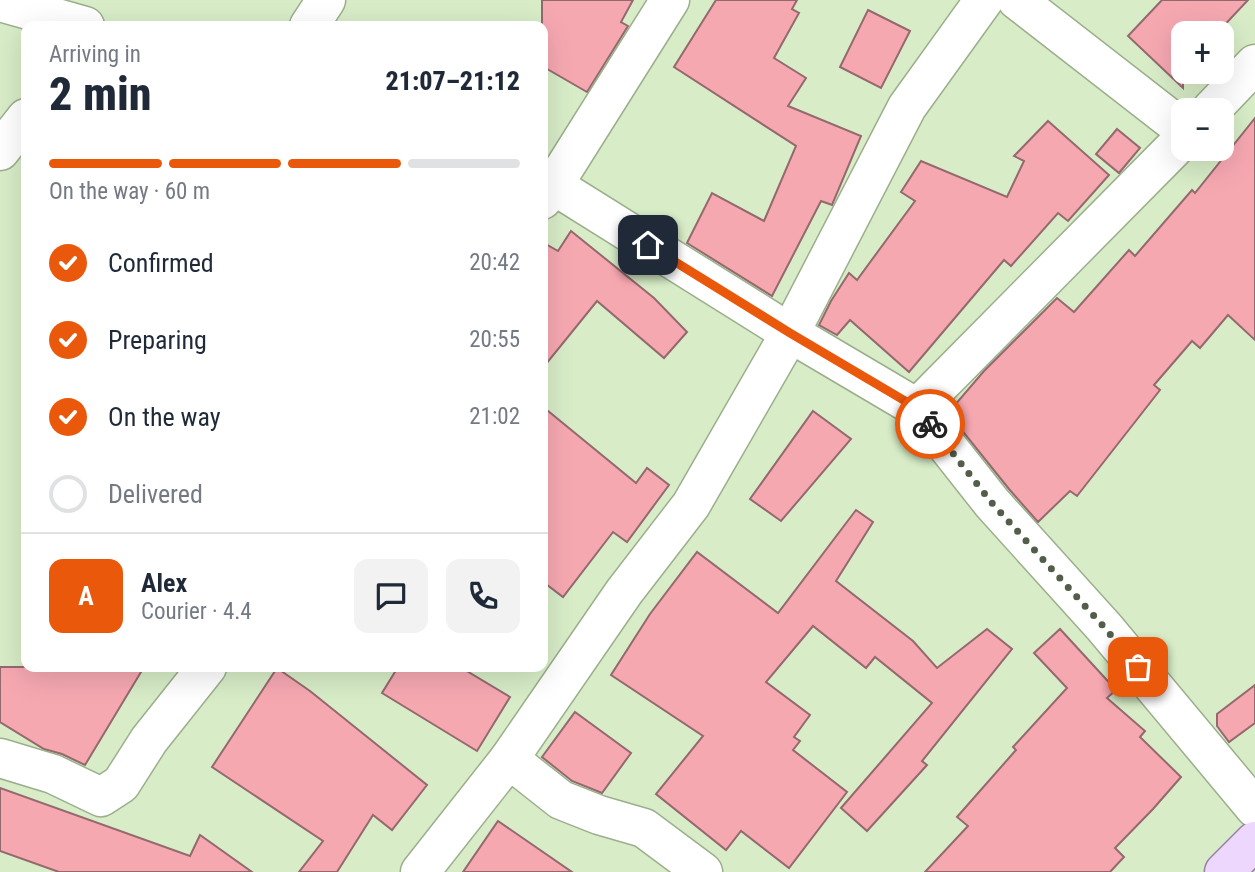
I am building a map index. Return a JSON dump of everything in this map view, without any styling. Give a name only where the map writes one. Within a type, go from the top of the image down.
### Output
[{"type":"main road","points":[[1224,872],[1255,842]]},
{"type":"street","points":[[312,21],[326,0]]},
{"type":"street","points":[[548,185],[670,0]]},
{"type":"street","points":[[420,872],[509,759],[624,593],[691,505],[790,333],[907,107],[984,0]]},
{"type":"street","points":[[1017,0],[1171,120]]},
{"type":"street","points":[[0,2],[67,21]]},
{"type":"street","points":[[1222,98],[1255,64]]},
{"type":"street","points":[[0,151],[21,124]]},
{"type":"street","points":[[917,408],[1171,151]]},
{"type":"street","points":[[548,189],[917,408],[992,503],[1104,627],[1255,808]]},
{"type":"street","points":[[0,758],[54,774],[100,797],[121,783],[149,740],[203,672]]},
{"type":"street","points":[[509,759],[561,800],[644,828],[703,872]]},
{"type":"building","points":[[542,0],[633,0],[621,22],[628,26],[587,92],[548,69],[548,21],[542,21]]},
{"type":"building","points":[[716,0],[797,0],[792,9],[799,13],[774,58],[806,78],[788,106],[861,136],[832,205],[821,201],[772,296],[687,243],[712,193],[764,221],[796,146],[674,67]]},
{"type":"building","points":[[1162,0],[1248,0],[1228,21],[1171,21],[1171,77],[1128,36]]},
{"type":"building","points":[[868,10],[910,31],[881,88],[840,67]]},
{"type":"building","points":[[1255,118],[1255,340],[1228,315],[1200,348],[1192,341],[1154,385],[1160,390],[1077,496],[1070,491],[1038,522],[948,413],[984,371],[1057,298],[1074,312],[1129,250],[1135,256],[1192,190],[1195,193],[1221,161],[1234,161],[1234,144]]},
{"type":"building","points":[[1048,121],[1109,175],[1068,221],[1058,213],[1011,266],[1004,260],[909,372],[850,320],[837,335],[819,325],[849,273],[857,280],[915,201],[901,192],[921,161],[1007,197],[1024,161],[1014,156]]},
{"type":"building","points":[[1117,129],[1140,148],[1119,173],[1096,154]]},
{"type":"building","points":[[571,231],[654,298],[687,332],[664,358],[597,301],[548,362],[548,245],[558,251]]},
{"type":"building","points":[[548,411],[636,483],[647,468],[669,485],[627,542],[613,532],[563,597],[548,586]]},
{"type":"building","points":[[813,411],[851,439],[781,521],[750,499]]},
{"type":"building","points":[[856,510],[873,522],[836,581],[913,641],[937,668],[987,629],[1012,649],[922,761],[927,765],[867,831],[841,808],[932,703],[875,657],[866,668],[813,626],[766,682],[810,715],[794,737],[800,741],[793,750],[847,792],[789,868],[741,831],[726,850],[656,794],[703,736],[611,675],[650,614],[697,552],[778,613]]},
{"type":"building","points":[[1060,629],[1116,690],[1107,698],[1145,731],[1140,737],[1181,777],[1115,848],[1124,857],[1110,872],[925,872],[968,826],[957,817],[1016,750],[1013,747],[1067,688],[1034,653]]},
{"type":"building","points":[[0,667],[21,667],[21,672],[141,672],[85,765],[44,749],[0,722]]},
{"type":"building","points":[[274,672],[283,672],[427,785],[392,830],[373,815],[337,872],[299,872],[323,841],[212,767]]},
{"type":"building","points":[[395,672],[468,672],[510,697],[477,751],[382,693]]},
{"type":"building","points":[[1255,685],[1255,723],[1229,742],[1217,726],[1217,714]]},
{"type":"building","points":[[575,712],[631,753],[602,793],[572,781],[542,757]]},
{"type":"building","points":[[0,788],[190,856],[200,835],[252,872],[59,872],[0,851]]},
{"type":"building","points":[[498,821],[572,872],[463,872]]},
{"type":"way so far","points":[[930,424],[992,503],[1138,667]]},
{"type":"route","points":[[648,245],[917,408],[930,424]]}]
